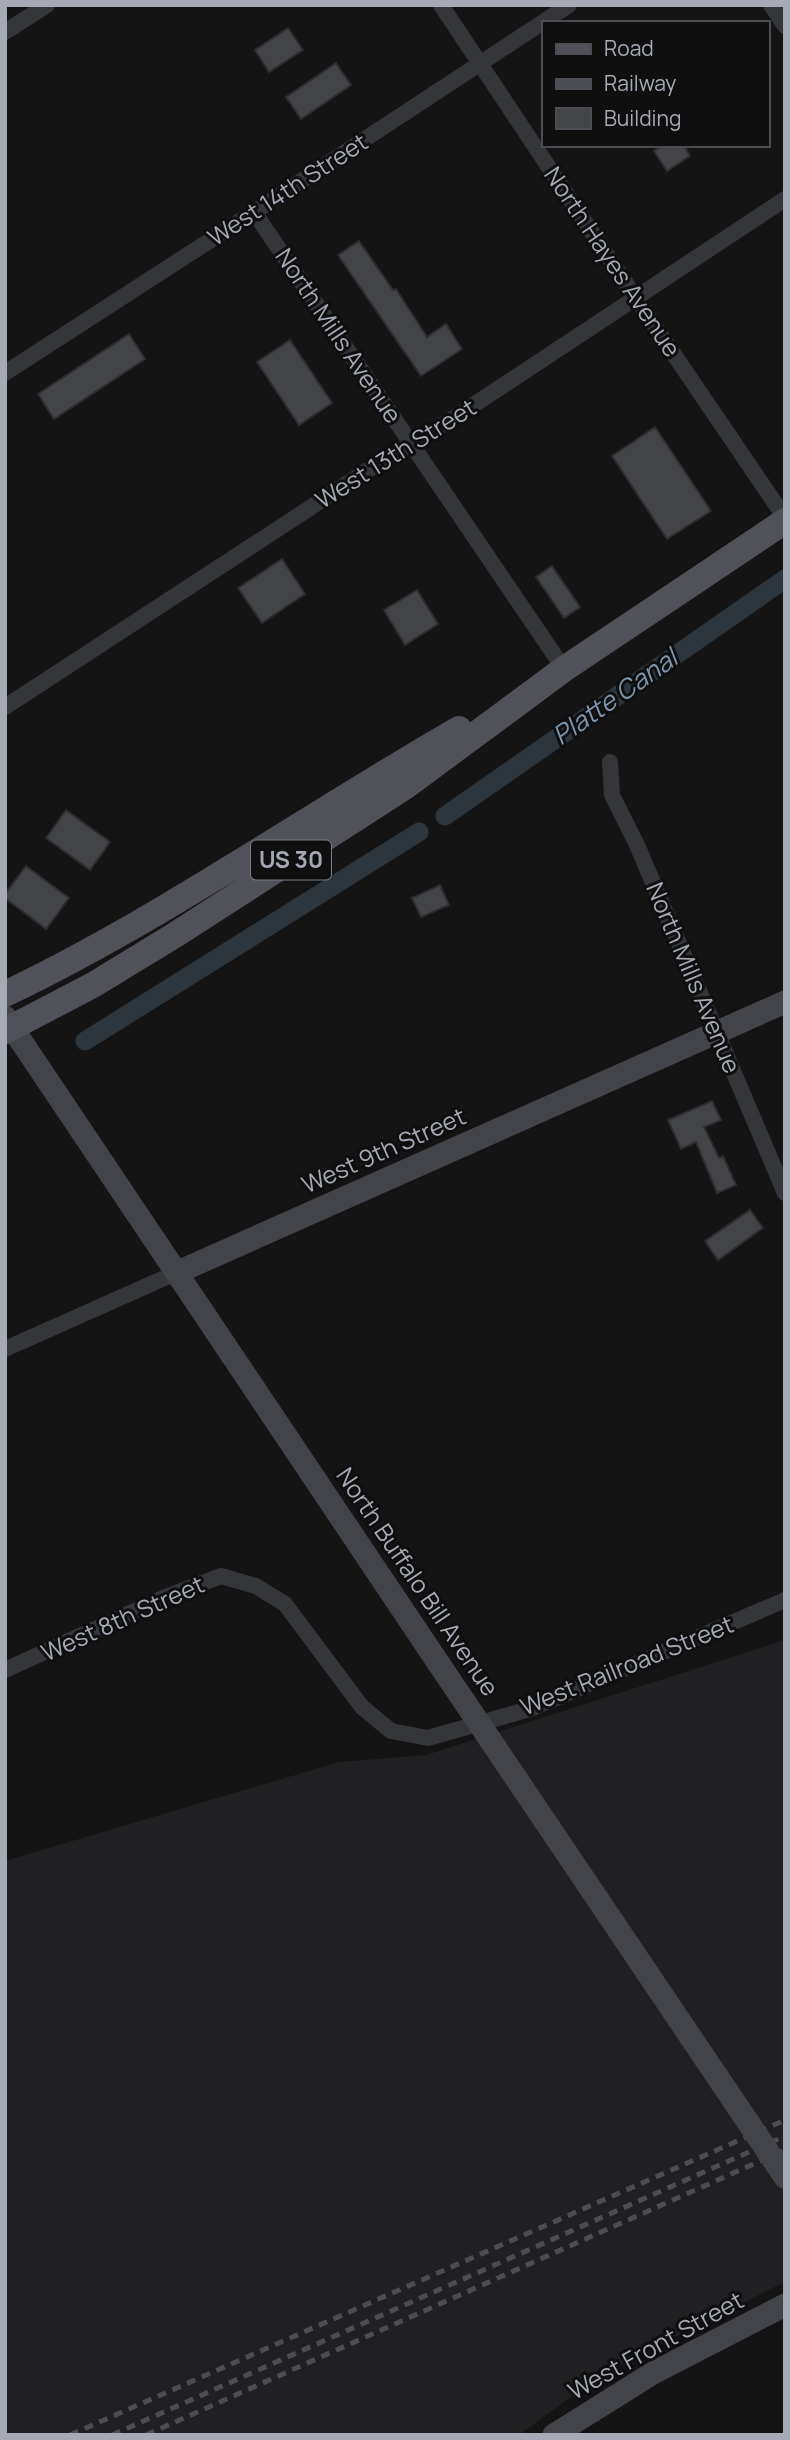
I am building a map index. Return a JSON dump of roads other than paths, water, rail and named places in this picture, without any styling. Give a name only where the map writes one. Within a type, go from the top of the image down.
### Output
[{"type":"main road","name":"US 30","points":[[8,1025],[93,985],[129,964],[395,793],[564,669],[785,519]]},
{"type":"main road","name":"US 30","points":[[5,994],[74,961],[166,909],[393,767],[564,669]]},
{"type":"main road","name":"West 9th Street","points":[[178,1272],[785,1002]]},
{"type":"main road","name":"North Buffalo Bill Avenue","points":[[8,1025],[178,1272],[785,2177]]},
{"type":"main road","name":"West Front Street","points":[[554,2435],[653,2373],[785,2305]]},
{"type":"street","points":[[5,32],[47,5]]},
{"type":"street","name":"North Hayes Avenue","points":[[441,5],[785,519]]},
{"type":"street","name":"West 14th Street","points":[[545,21],[569,5]]},
{"type":"street","points":[[771,5],[785,26]]},
{"type":"street","name":"West 14th Street","points":[[5,373],[542,23]]},
{"type":"street","name":"West 13th Street","points":[[5,707],[368,470],[451,420],[785,199]]},
{"type":"street","name":"North Mills Avenue","points":[[254,212],[564,669]]},
{"type":"street","name":"North Mills Avenue","points":[[610,762],[612,795],[637,845],[785,1193]]},
{"type":"street","name":"West 9th Street","points":[[5,1349],[178,1272]]},
{"type":"street","name":"West 8th Street","points":[[5,1671],[163,1598],[221,1576],[256,1586],[285,1604],[362,1707],[391,1731],[428,1738]]},
{"type":"street","name":"West Railroad Street","points":[[428,1738],[533,1708],[785,1601]]},
{"type":"waterway","name":"Platte Canal","points":[[445,816],[785,579]]},
{"type":"waterway","name":"Platte Canal","points":[[85,1041],[419,832]]},
{"type":"railway","points":[[70,2435],[785,2120]]},
{"type":"railway","points":[[112,2435],[785,2136]]},
{"type":"railway","points":[[146,2435],[785,2150]]}]
